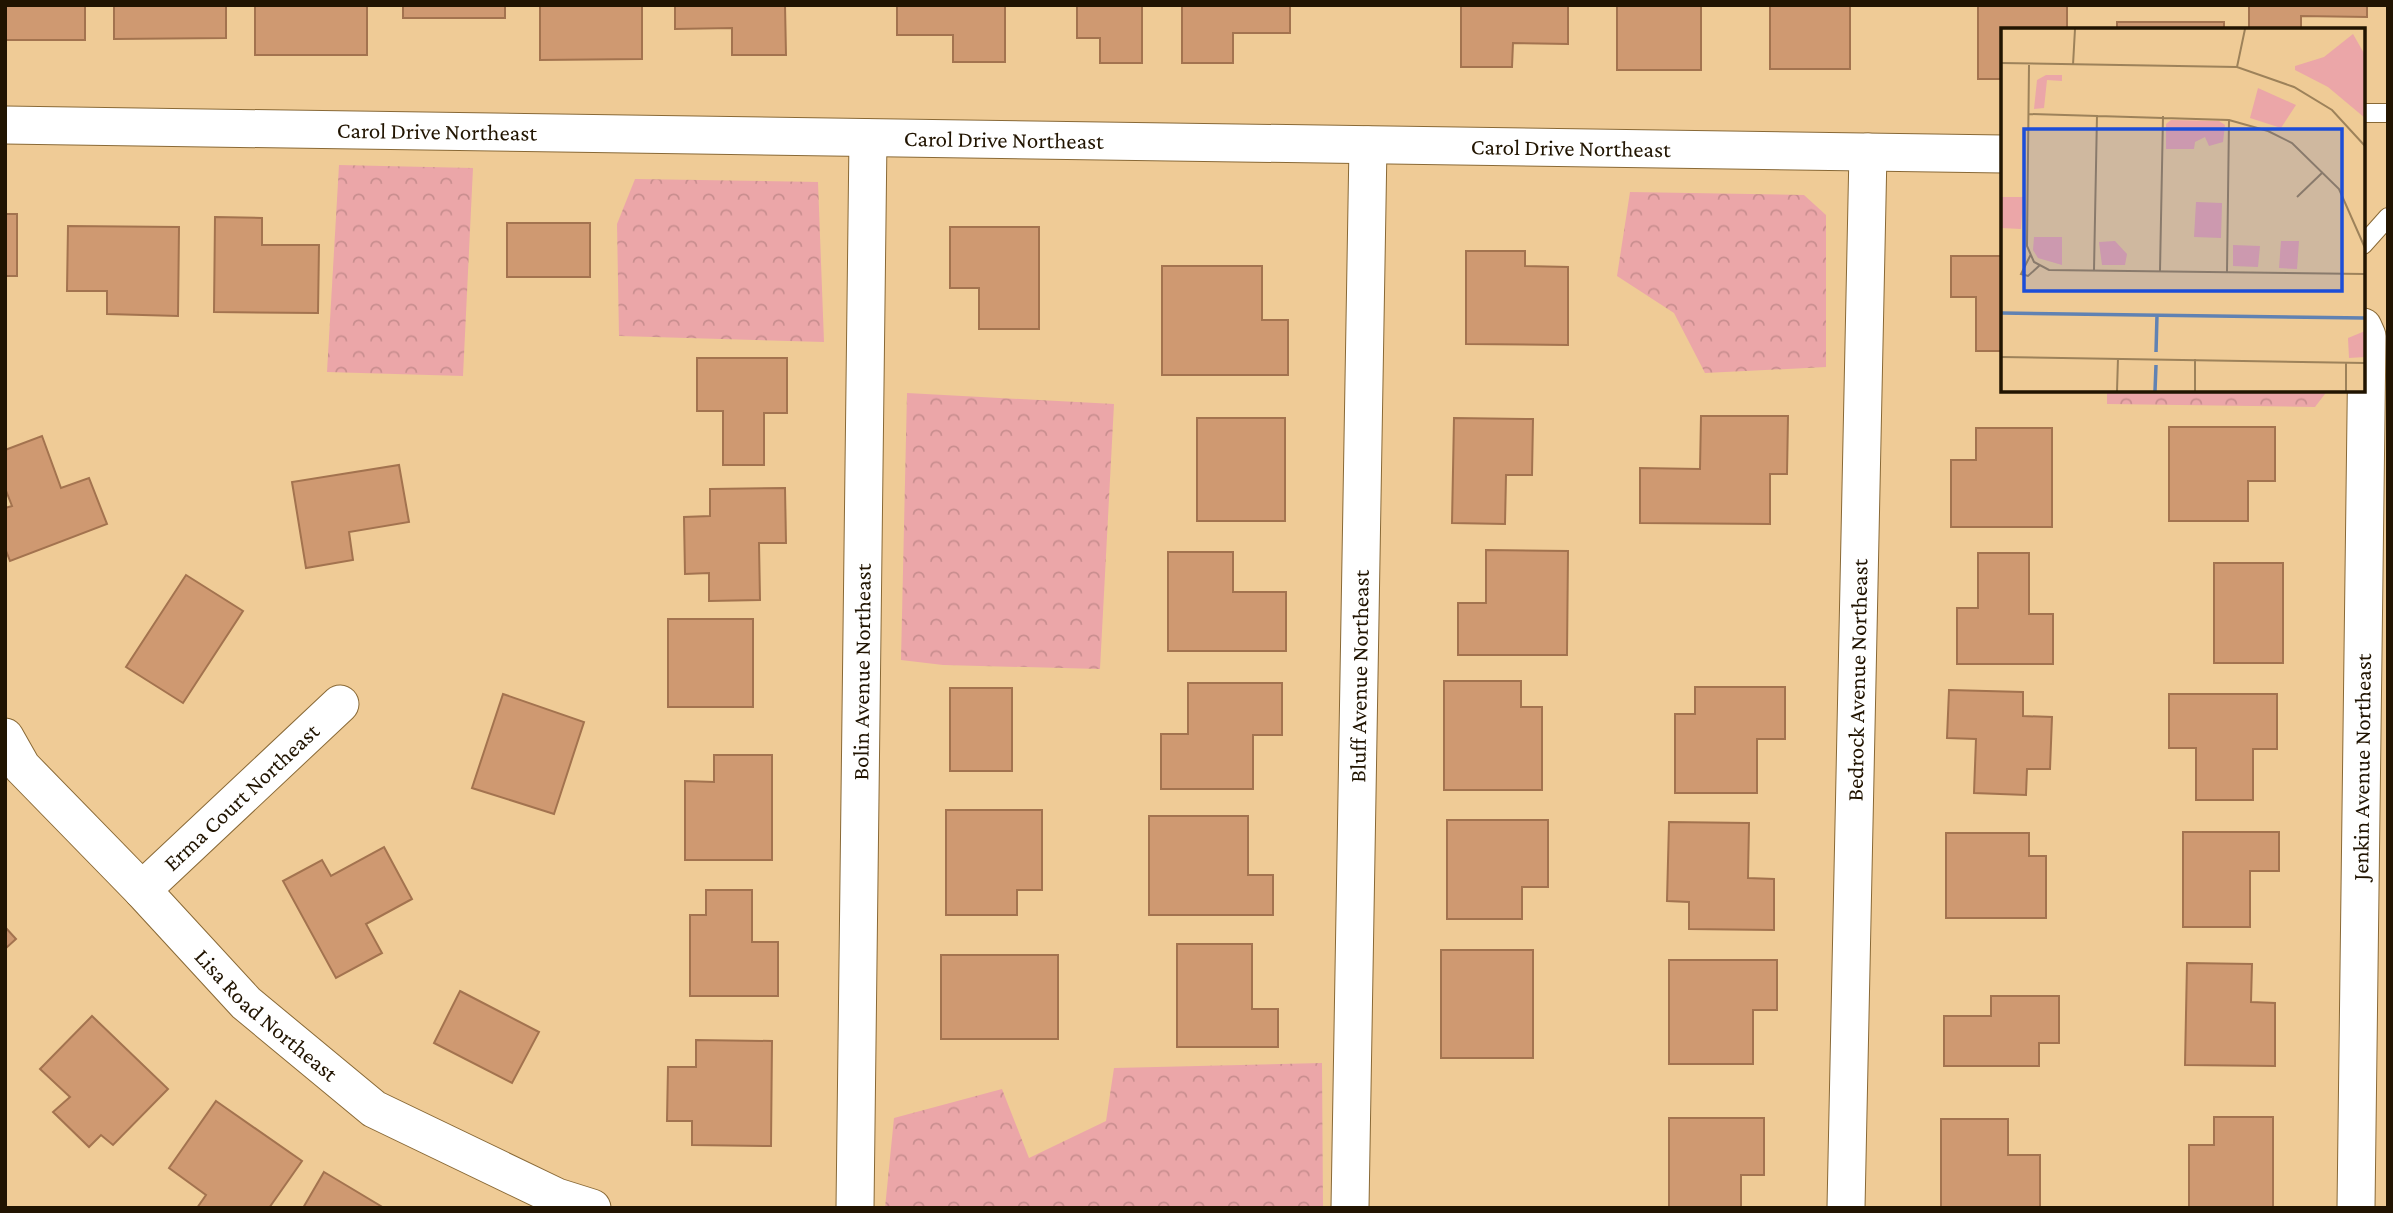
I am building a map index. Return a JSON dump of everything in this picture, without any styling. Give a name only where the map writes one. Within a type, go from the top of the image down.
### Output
[{"type":"street","name":"Carol Drive Northeast","points":[[5,125],[2001,154]]},
{"type":"street","name":"Bolin Avenue Northeast","points":[[855,1208],[868,138]]},
{"type":"street","name":"Bluff Avenue Northeast","points":[[1350,1208],[1368,145]]},
{"type":"street","name":"Bedrock Avenue Northeast","points":[[1846,1208],[1868,152]]},
{"type":"street","name":"Jenkin Avenue Northeast","points":[[2356,1208],[2365,332]]},
{"type":"street","name":"Erma Court Northeast","points":[[142,890],[340,704]]},
{"type":"street","name":"Lisa Road Northeast","points":[[5,737],[22,767],[142,890],[246,1003],[374,1109],[557,1197],[592,1208]]},
{"type":"lane","points":[[2365,113],[2388,113]]},
{"type":"lane","points":[[2365,243],[2388,217]]},
{"type":"green space","points":[[339,165],[473,168],[463,376],[327,372]]},
{"type":"green space","points":[[635,179],[818,182],[824,342],[619,336],[617,224]]},
{"type":"green space","points":[[1630,192],[1804,195],[1826,215],[1826,367],[1705,373],[1674,313],[1617,276]]},
{"type":"green space","points":[[2107,392],[2326,392],[2315,407],[2107,404]]},
{"type":"green space","points":[[907,393],[1114,404],[1100,669],[943,665],[901,660]]},
{"type":"green space","points":[[1322,1063],[1323,1208],[885,1208],[894,1118],[1002,1089],[1029,1158],[1106,1121],[1114,1068]]},
{"type":"building","points":[[5,5],[85,5],[85,40],[5,40]]},
{"type":"building","points":[[114,5],[226,5],[226,38],[114,39]]},
{"type":"building","points":[[255,5],[367,5],[367,55],[255,55]]},
{"type":"building","points":[[403,5],[505,5],[505,18],[403,18]]},
{"type":"building","points":[[540,5],[642,5],[642,59],[540,60]]},
{"type":"building","points":[[675,5],[785,5],[786,55],[732,55],[732,28],[675,29]]},
{"type":"building","points":[[897,5],[1005,5],[1005,62],[953,62],[953,35],[897,35]]},
{"type":"building","points":[[1077,5],[1142,5],[1142,63],[1100,63],[1100,38],[1077,38]]},
{"type":"building","points":[[1182,5],[1290,5],[1290,33],[1233,33],[1233,63],[1182,63]]},
{"type":"building","points":[[1461,5],[1568,5],[1568,44],[1513,43],[1512,67],[1461,67]]},
{"type":"building","points":[[1617,5],[1701,5],[1701,70],[1617,70]]},
{"type":"building","points":[[1978,5],[2067,5],[2067,28],[2001,28],[2001,79],[1978,79]]},
{"type":"building","points":[[2249,5],[2367,5],[2367,17],[2301,16],[2301,28],[2249,28]]},
{"type":"building","points":[[1770,6],[1850,6],[1850,69],[1770,69]]},
{"type":"building","points":[[2117,22],[2224,22],[2224,28],[2117,28]]},
{"type":"building","points":[[5,214],[17,214],[17,276],[5,276]]},
{"type":"building","points":[[215,217],[262,218],[262,245],[319,245],[318,313],[214,312]]},
{"type":"building","points":[[507,223],[590,223],[590,277],[507,277]]},
{"type":"building","points":[[68,226],[179,227],[178,316],[107,314],[107,291],[67,291]]},
{"type":"building","points":[[950,227],[1039,227],[1039,329],[979,329],[979,288],[950,288]]},
{"type":"building","points":[[1466,251],[1525,251],[1525,266],[1568,267],[1568,345],[1466,344]]},
{"type":"building","points":[[1951,256],[2001,256],[2001,351],[1976,351],[1976,297],[1951,297]]},
{"type":"building","points":[[1162,266],[1262,266],[1262,320],[1288,320],[1288,375],[1162,375]]},
{"type":"building","points":[[697,358],[787,358],[787,413],[764,413],[764,465],[723,465],[723,411],[697,411]]},
{"type":"building","points":[[1701,416],[1788,416],[1787,474],[1770,474],[1770,524],[1640,523],[1640,468],[1700,469]]},
{"type":"building","points":[[1197,418],[1285,418],[1285,521],[1197,521]]},
{"type":"building","points":[[1454,418],[1533,419],[1532,475],[1506,475],[1505,524],[1452,523]]},
{"type":"building","points":[[2169,427],[2275,427],[2275,481],[2248,481],[2248,521],[2169,521]]},
{"type":"building","points":[[1976,428],[2052,428],[2052,527],[1951,527],[1951,460],[1976,460]]},
{"type":"building","points":[[42,436],[61,488],[89,478],[107,524],[10,561],[5,548],[5,508],[12,506],[5,488],[5,450]]},
{"type":"building","points":[[399,465],[409,522],[349,532],[353,560],[306,568],[292,482]]},
{"type":"building","points":[[785,488],[786,543],[759,543],[760,600],[709,601],[709,573],[685,574],[684,517],[710,516],[710,489]]},
{"type":"building","points":[[1486,550],[1568,551],[1567,655],[1458,655],[1458,603],[1486,603]]},
{"type":"building","points":[[1168,552],[1233,552],[1233,592],[1286,592],[1286,651],[1168,651]]},
{"type":"building","points":[[1978,553],[2029,553],[2029,614],[2053,614],[2053,664],[1957,664],[1957,608],[1978,608]]},
{"type":"building","points":[[2214,563],[2283,563],[2283,663],[2214,663]]},
{"type":"building","points":[[186,575],[243,611],[183,703],[126,667]]},
{"type":"building","points":[[668,619],[753,619],[753,707],[668,707]]},
{"type":"building","points":[[1444,681],[1521,681],[1521,707],[1542,707],[1542,790],[1444,790]]},
{"type":"building","points":[[1188,683],[1282,683],[1282,735],[1253,735],[1253,789],[1161,789],[1161,734],[1188,734]]},
{"type":"building","points":[[1695,687],[1785,687],[1785,739],[1757,739],[1757,793],[1675,793],[1675,714],[1695,714]]},
{"type":"building","points":[[950,688],[1012,688],[1012,771],[950,771]]},
{"type":"building","points":[[1949,690],[2023,692],[2023,716],[2052,717],[2050,769],[2027,769],[2026,795],[1974,793],[1976,739],[1947,738]]},
{"type":"building","points":[[503,694],[584,722],[554,814],[472,788]]},
{"type":"building","points":[[2169,694],[2277,694],[2277,749],[2253,749],[2253,800],[2196,800],[2196,748],[2169,748]]},
{"type":"building","points":[[714,755],[772,755],[772,860],[685,860],[685,781],[714,782]]},
{"type":"building","points":[[946,810],[1042,810],[1042,890],[1017,890],[1017,915],[946,915]]},
{"type":"building","points":[[1149,816],[1248,816],[1248,875],[1273,875],[1273,915],[1149,915]]},
{"type":"building","points":[[1447,820],[1548,820],[1548,887],[1522,887],[1522,919],[1447,919]]},
{"type":"building","points":[[1669,822],[1749,823],[1748,878],[1774,879],[1774,930],[1689,929],[1689,902],[1667,901]]},
{"type":"building","points":[[2183,832],[2279,832],[2279,871],[2250,871],[2250,927],[2183,927]]},
{"type":"building","points":[[1946,833],[2029,833],[2029,856],[2046,856],[2046,918],[1946,918]]},
{"type":"building","points":[[384,847],[412,899],[366,924],[382,953],[336,978],[283,881],[322,860],[331,876]]},
{"type":"building","points":[[706,890],[752,890],[752,942],[778,942],[778,996],[690,996],[690,915],[706,915]]},
{"type":"building","points":[[5,927],[16,939],[5,949]]},
{"type":"building","points":[[1177,944],[1252,944],[1252,1009],[1278,1009],[1278,1047],[1177,1047]]},
{"type":"building","points":[[1441,950],[1533,950],[1533,1058],[1441,1058]]},
{"type":"building","points":[[941,955],[1058,955],[1058,1039],[941,1039]]},
{"type":"building","points":[[1669,960],[1777,960],[1777,1010],[1753,1010],[1753,1064],[1669,1064]]},
{"type":"building","points":[[2187,963],[2252,964],[2251,1002],[2275,1003],[2275,1066],[2185,1065]]},
{"type":"building","points":[[460,991],[539,1032],[512,1083],[434,1043]]},
{"type":"building","points":[[1991,996],[2059,996],[2059,1043],[2039,1043],[2039,1066],[1944,1066],[1944,1016],[1991,1016]]},
{"type":"building","points":[[92,1016],[168,1089],[113,1145],[101,1135],[89,1147],[53,1112],[70,1097],[40,1069]]},
{"type":"building","points":[[696,1040],[772,1041],[771,1146],[692,1145],[692,1121],[667,1121],[668,1067],[696,1067]]},
{"type":"building","points":[[216,1101],[302,1161],[269,1208],[197,1208],[206,1195],[169,1168]]},
{"type":"building","points":[[2214,1117],[2273,1117],[2273,1208],[2189,1208],[2189,1145],[2214,1145]]},
{"type":"building","points":[[1669,1118],[1764,1118],[1764,1175],[1741,1175],[1741,1208],[1669,1208]]},
{"type":"building","points":[[1941,1119],[2008,1119],[2008,1155],[2040,1155],[2040,1208],[1941,1208]]},
{"type":"building","points":[[324,1172],[384,1208],[303,1208]]}]
